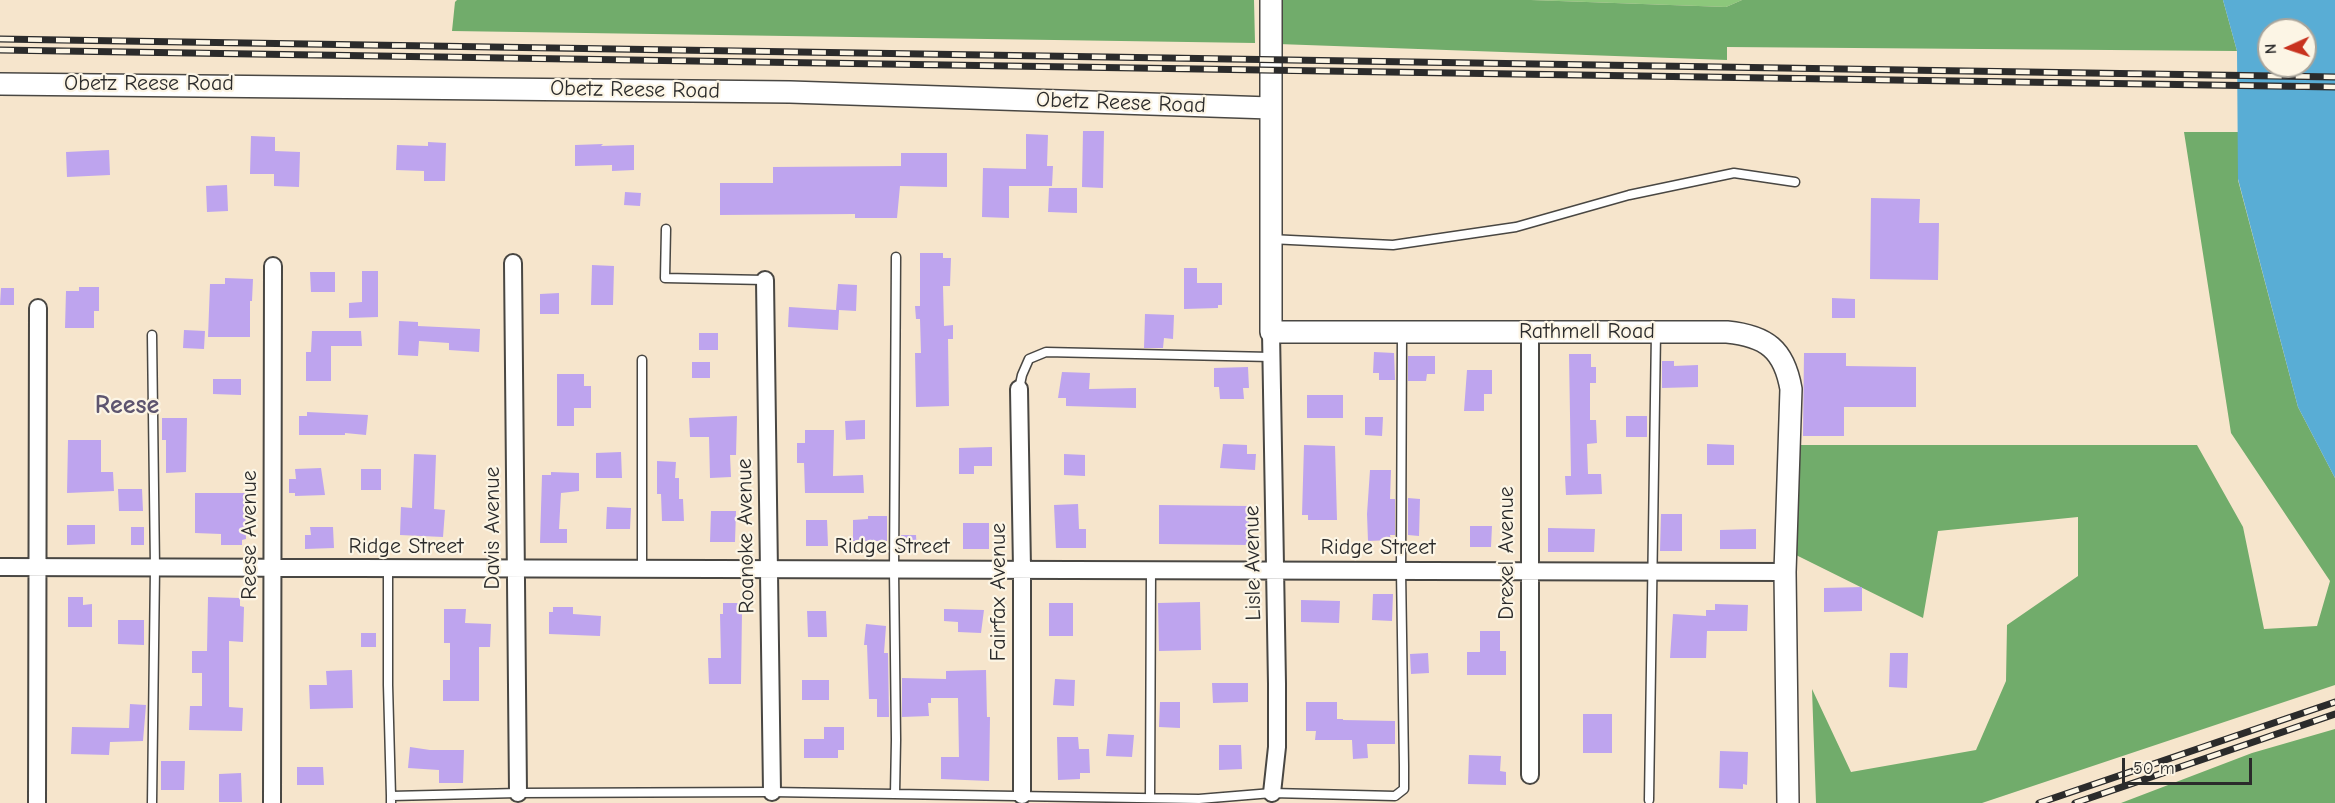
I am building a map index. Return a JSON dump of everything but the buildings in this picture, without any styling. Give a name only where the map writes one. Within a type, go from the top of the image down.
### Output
[{"type":"street","points":[[1271,0],[1271,332]]},
{"type":"street","name":"Obetz Reese Road","points":[[0,84],[790,92],[1270,108]]},
{"type":"street","name":"Davis Avenue","points":[[513,263],[518,793]]},
{"type":"street","name":"Reese Avenue","points":[[272,803],[273,266]]},
{"type":"street","name":"Roanoke Avenue","points":[[765,279],[772,792]]},
{"type":"street","points":[[37,803],[38,308]]},
{"type":"street","name":"Rathmell Road","points":[[1271,332],[1750,334],[1771,346],[1785,366],[1791,389],[1785,572],[1788,803]]},
{"type":"street","name":"Lisle Avenue","points":[[1271,332],[1277,747],[1272,793]]},
{"type":"street","name":"Drexel Avenue","points":[[1530,332],[1530,775]]},
{"type":"street","name":"Fairfax Avenue","points":[[1019,389],[1022,795]]},
{"type":"street","name":"Ridge Street","points":[[0,567],[1785,572]]},
{"type":"lane","points":[[1270,239],[1392,245],[1516,227],[1629,195],[1734,173],[1795,182]]},
{"type":"lane","points":[[666,229],[665,278],[765,279]]},
{"type":"lane","points":[[895,794],[896,257]]},
{"type":"lane","points":[[388,569],[391,800],[518,793],[772,792],[1199,799],[1272,793],[1395,796],[1404,789],[1401,570],[1402,332]]},
{"type":"lane","points":[[1649,800],[1656,332]]},
{"type":"lane","points":[[152,335],[155,568],[152,803]]},
{"type":"lane","points":[[1019,389],[1029,359],[1046,352],[1271,357]]},
{"type":"lane","points":[[642,360],[642,570]]},
{"type":"lane","points":[[1150,798],[1151,570]]},
{"type":"green space","points":[[457,0],[1254,0],[1255,43],[452,31]]},
{"type":"green space","points":[[1278,0],[1531,0],[1726,7],[1742,0],[2223,0],[2237,51],[1727,47],[1727,60],[1278,44]]},
{"type":"green space","points":[[1531,0],[1742,0],[1726,7]]},
{"type":"green space","points":[[2184,132],[2238,132],[2238,180],[2298,407],[2335,478],[2335,685],[1982,803],[1816,803],[1812,689],[1851,772],[1976,750],[2006,681],[2007,625],[2078,576],[2078,517],[1938,531],[1923,618],[1796,555],[1797,445],[2197,445],[2243,527],[2264,629],[2317,626],[2330,581],[2231,433]]},
{"type":"green space","points":[[2335,729],[2335,803],[2121,803],[2252,753]]},
{"type":"water","points":[[2223,0],[2335,0],[2335,478],[2298,407],[2238,179],[2237,51]]},
{"type":"railway","points":[[0,39],[2335,77]]},
{"type":"railway","points":[[0,50],[2335,87]]},
{"type":"railway","points":[[2039,803],[2335,702]]},
{"type":"railway","points":[[2075,803],[2335,714]]},
{"type":"district","name":"Reese","points":[[127,406]]}]
